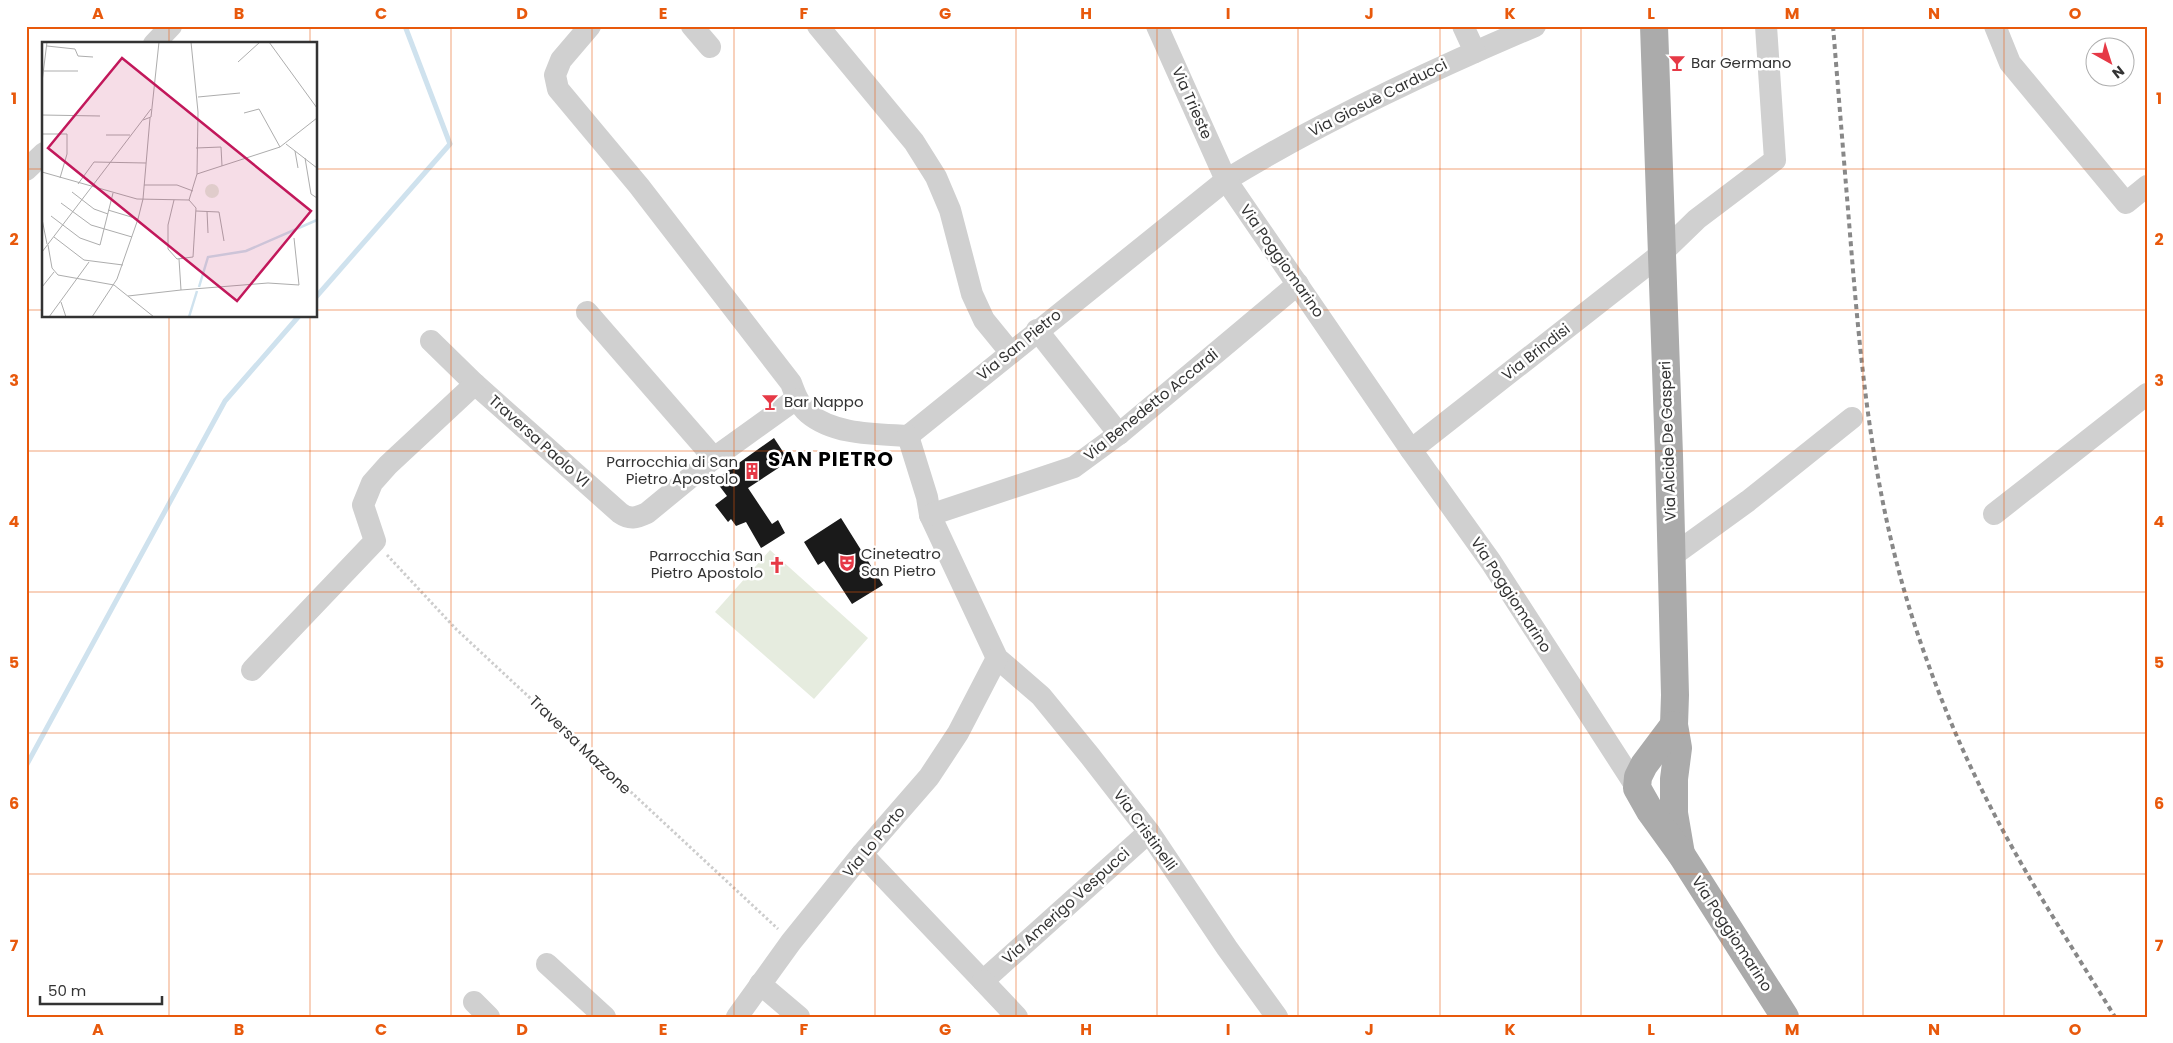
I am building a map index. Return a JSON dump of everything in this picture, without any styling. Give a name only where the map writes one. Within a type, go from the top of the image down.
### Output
[{"type":"main road","name":"Via Alcide De Gasperi","points":[[1654,26],[1672,556],[1674,725],[1678,748],[1674,786],[1675,826],[1681,854]]},
{"type":"main road","points":[[1642,784],[1674,725]]},
{"type":"main road","points":[[1663,761],[1667,764],[1674,786],[1666,803],[1655,807],[1642,784],[1663,761]]},
{"type":"main road","name":"Via Poggiomarino","points":[[1642,784],[1681,854],[1785,1017]]},
{"type":"street","points":[[156,42],[171,26]]},
{"type":"street","points":[[590,26],[561,60],[555,75],[558,88],[639,186],[785,376],[796,399],[809,413],[835,427],[875,434],[908,436],[927,498],[930,515],[997,658]]},
{"type":"street","points":[[692,26],[710,47]]},
{"type":"street","points":[[818,26],[914,142],[936,177],[950,210],[972,294],[984,320],[1011,353]]},
{"type":"street","name":"Via Trieste","points":[[1157,26],[1226,180]]},
{"type":"street","points":[[1463,26],[1475,52]]},
{"type":"street","name":"Via Giosuè Carducci","points":[[1226,180],[1272,152],[1419,76],[1535,26]]},
{"type":"street","name":"Via Brindisi","points":[[1411,450],[1661,254],[1697,219],[1775,160],[1766,26]]},
{"type":"street","points":[[1996,26],[2010,63],[2126,203],[2147,186]]},
{"type":"street","points":[[26,170],[42,155]]},
{"type":"street","name":"Via San Pietro","points":[[908,436],[1226,180]]},
{"type":"street","name":"Via Poggiomarino","points":[[1226,180],[1411,450],[1491,562],[1642,784]]},
{"type":"street","name":"Via Benedetto Accardi","points":[[930,515],[1074,467],[1119,434],[1298,284]]},
{"type":"street","points":[[587,312],[714,458]]},
{"type":"street","points":[[1038,330],[1119,434]]},
{"type":"street","name":"Traversa Paolo VI","points":[[432,341],[475,384],[626,517],[635,519],[647,513],[714,458],[796,399]]},
{"type":"street","points":[[252,670],[375,541],[363,505],[372,483],[388,465],[475,384]]},
{"type":"street","points":[[1994,514],[2147,394]]},
{"type":"street","points":[[1672,556],[1748,501],[1852,418]]},
{"type":"street","name":"Via Cristinelli","points":[[997,658],[1041,696],[1149,832],[1227,948],[1277,1017]]},
{"type":"street","name":"Via Lo Porto","points":[[737,1017],[791,942],[862,854],[929,777],[958,733],[997,658]]},
{"type":"street","name":"Via Amerigo Vespucci","points":[[983,981],[1149,832]]},
{"type":"street","points":[[862,854],[1017,1017]]},
{"type":"street","points":[[547,964],[605,1017]]},
{"type":"street","points":[[760,984],[799,1017]]},
{"type":"path","name":"Traversa Mazzone","points":[[375,541],[456,629],[791,942]]},
{"type":"shaded area","points":[[770,550],[868,638],[814,699],[715,612]]},
{"type":"building","points":[[774,438],[789,461],[748,488],[772,524],[778,520],[785,533],[761,548],[746,522],[736,526],[731,519],[728,522],[715,505],[727,496],[715,480]]},
{"type":"building","name":"Cineteatro San Pietro","points":[[841,518],[883,585],[852,604],[824,561],[818,565],[804,542]]},
{"type":"waterway","points":[[318,295],[450,144],[405,26]]},
{"type":"waterway","points":[[26,766],[225,401],[297,318]]},
{"type":"railway","points":[[1833,26],[1855,296],[1865,392],[1880,487],[1902,581],[1932,674],[1958,740],[1978,783],[2034,885],[2115,1017]]},
{"type":"place","name":"Bar Germano","points":[[1677,63]]},
{"type":"place","name":"Bar Nappo","points":[[770,402]]},
{"type":"place","name":"Parrocchia di San Pietro Apostolo","points":[[752,471]]},
{"type":"place","name":"Cineteatro San Pietro","points":[[847,563]]},
{"type":"place","name":"Parrocchia San Pietro Apostolo","points":[[777,565]]},
{"type":"district","name":"SAN PIETRO","points":[[831,459]]}]
